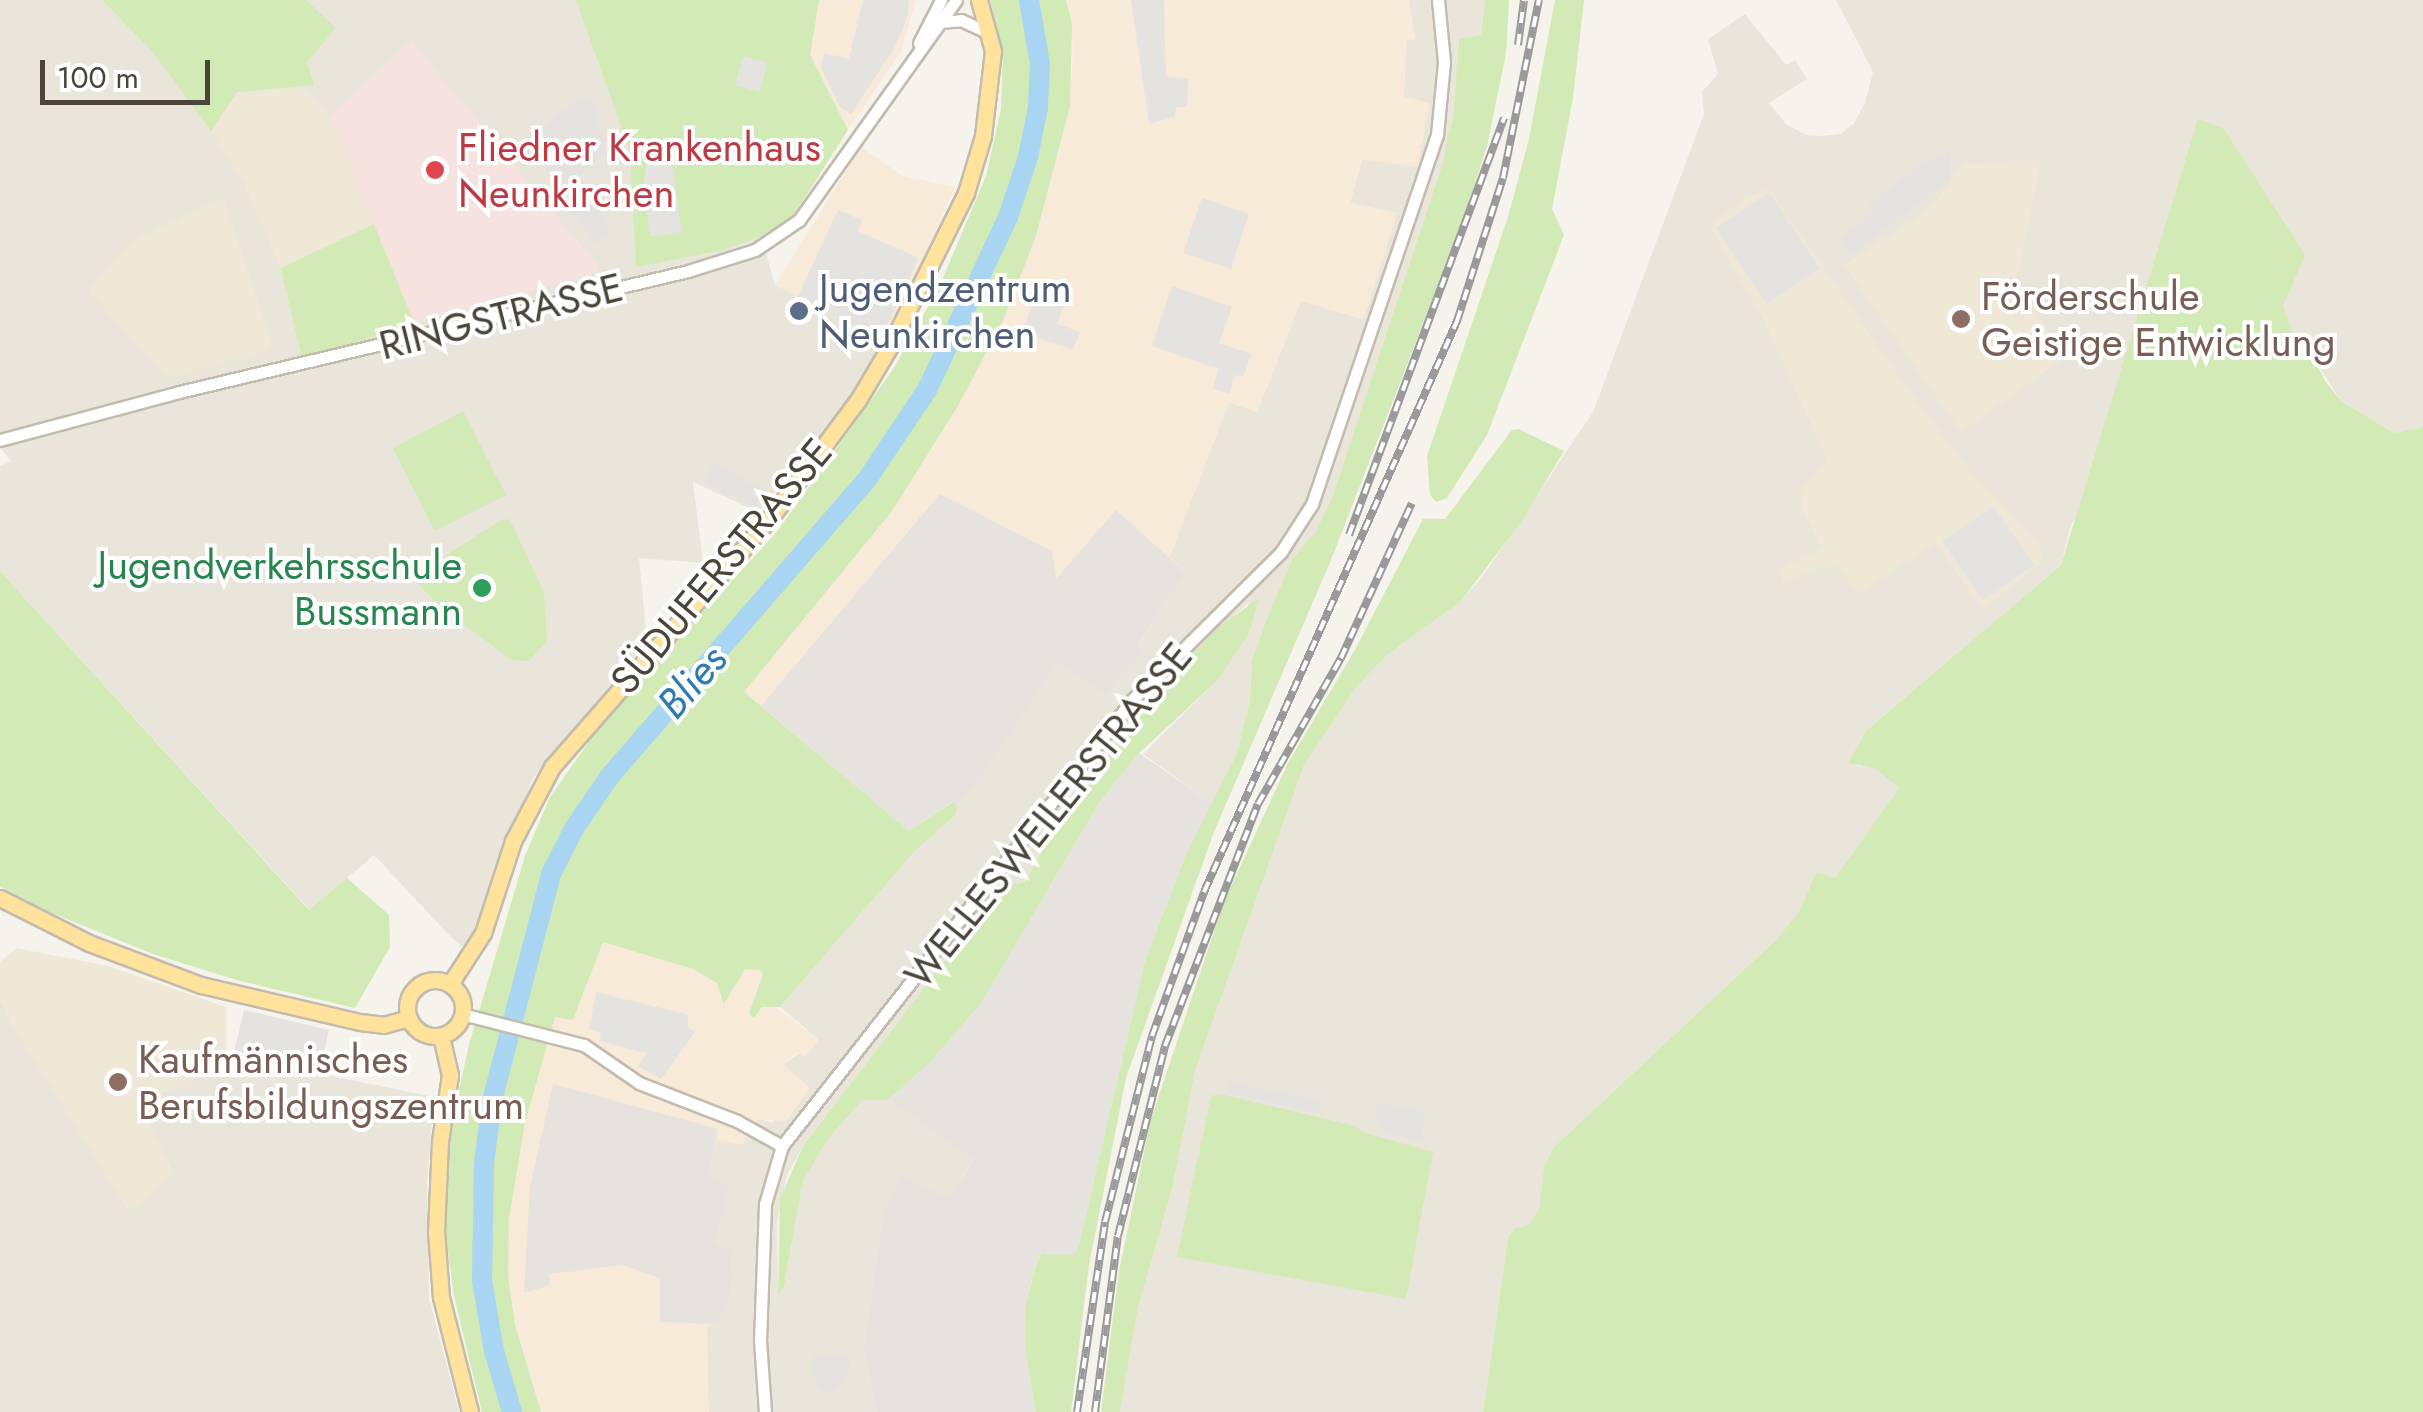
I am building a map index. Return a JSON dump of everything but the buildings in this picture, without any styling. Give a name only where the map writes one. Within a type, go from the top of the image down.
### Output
[{"type":"main road","name":"SÜDUFERSTRASSE","points":[[966,0],[982,30],[988,106]]},
{"type":"main road","name":"SÜDUFERSTRASSE","points":[[450,984],[483,933],[532,797],[601,708],[762,528],[858,400],[898,331],[966,192],[988,106],[993,50],[979,0]]},
{"type":"main road","points":[[0,898],[88,943],[201,984],[360,1022],[383,1025],[409,1018]]},
{"type":"main road","points":[[437,980],[450,984],[461,998],[462,1014],[452,1031],[441,1036],[418,1031],[409,1018],[409,998],[418,986],[437,980]]},
{"type":"main road","points":[[441,1036],[450,1075],[440,1141],[436,1231],[442,1297],[470,1412]]},
{"type":"street","name":"RINGSTRASSE","points":[[912,56],[941,0]]},
{"type":"street","name":"RINGSTRASSE","points":[[0,440],[179,392],[688,271],[755,250],[799,220],[912,56],[956,0]]},
{"type":"street","name":"WELLESWEILERSTRASSE","points":[[765,1412],[760,1342],[765,1204],[782,1146],[1133,699],[1281,552],[1304,518],[1336,446],[1428,168],[1442,93],[1438,0]]},
{"type":"street","points":[[940,22],[961,20],[982,30]]},
{"type":"street","points":[[462,1014],[584,1044],[639,1083],[737,1121],[782,1146]]},
{"type":"shaded area","points":[[0,0],[820,0],[793,216],[761,236],[775,285],[887,340],[847,407],[758,512],[693,482],[703,563],[639,558],[647,641],[533,778],[471,942],[461,946],[374,855],[310,910],[0,571],[0,466],[12,461],[0,448]]},
{"type":"shaded area","points":[[819,0],[916,0],[902,50],[848,130],[810,55]]},
{"type":"shaded area","points":[[863,0],[909,0],[908,15],[895,47],[851,114],[840,107],[821,67],[824,53],[849,59]]},
{"type":"shaded area","points":[[1066,0],[1409,0],[1415,39],[1406,41],[1404,97],[1430,103],[1417,167],[1361,159],[1350,203],[1397,213],[1364,319],[1301,301],[1257,412],[1229,402],[1170,557],[1188,575],[1166,599],[1138,645],[1141,654],[1105,694],[1057,662],[981,777],[957,805],[952,802],[909,831],[744,692],[777,652],[1003,321],[1036,236],[1070,106],[1073,48]]},
{"type":"shaded area","points":[[1131,0],[1164,0],[1166,77],[1188,79],[1187,107],[1177,107],[1174,117],[1149,124]]},
{"type":"shaded area","points":[[1409,0],[1485,0],[1481,35],[1459,39],[1453,116],[1442,165],[1332,498],[1316,531],[1292,559],[1252,661],[1250,700],[1237,753],[1212,803],[1143,754],[1218,680],[1236,651],[1249,602],[1165,683],[1064,811],[1025,882],[1006,886],[993,898],[803,1146],[787,1175],[777,1223],[778,1296],[784,1287],[803,1181],[826,1142],[862,1100],[888,1100],[974,1157],[950,1198],[883,1217],[863,1349],[877,1412],[709,1412],[705,1357],[715,1244],[708,1176],[716,1139],[759,1119],[773,1123],[783,1065],[818,1039],[780,1007],[913,853],[955,815],[957,805],[981,777],[1057,661],[1138,646],[1166,599],[1187,576],[1169,558],[1229,402],[1257,412],[1301,301],[1363,319],[1396,213],[1350,203],[1362,159],[1417,167],[1430,103],[1404,98],[1406,41],[1415,38]]},
{"type":"shaded area","points":[[1836,0],[2423,0],[2423,427],[2394,433],[2341,401],[2313,357],[2295,340],[2283,306],[2071,524],[2061,565],[1867,730],[1857,766],[1875,767],[1899,788],[1835,878],[1816,872],[1800,910],[1777,939],[1553,1148],[1544,1167],[1539,1209],[1529,1225],[1515,1228],[1508,1237],[1483,1412],[1120,1412],[1138,1308],[1173,1186],[1195,1071],[1304,765],[1357,686],[1387,655],[1460,602],[1485,573],[1593,412],[1704,114],[1702,92],[1718,74],[1708,39],[1745,14],[1786,65],[1795,60],[1807,79],[1769,103],[1786,124],[1806,135],[1822,136],[1841,134],[1854,123],[1865,103],[1873,72]]},
{"type":"shaded area","name":"Fliedner Krankenhaus Neunkirchen","points":[[411,41],[599,267],[593,274],[414,323],[330,116]]},
{"type":"shaded area","points":[[743,56],[767,62],[760,92],[735,85]]},
{"type":"shaded area","points":[[301,87],[330,116],[374,224],[281,268],[244,184],[211,131],[237,92]]},
{"type":"shaded area","points":[[580,97],[586,104],[591,99],[600,110],[594,125],[608,142],[602,147],[607,153],[579,176],[611,216],[604,222],[612,232],[597,244],[554,191],[561,185],[526,142]]},
{"type":"shaded area","points":[[861,147],[903,176],[955,187],[887,340],[775,285]]},
{"type":"shaded area","points":[[1951,151],[1950,180],[1849,255],[1840,239],[1872,214],[1869,204],[1925,162]]},
{"type":"shaded area","points":[[671,158],[682,233],[650,236],[644,182],[647,160]]},
{"type":"shaded area","name":"Förderschule Geistige Entwicklung","points":[[2041,162],[2017,280],[2064,358],[1961,432],[1844,265],[1929,210],[1964,164]]},
{"type":"shaded area","points":[[1768,188],[1912,395],[1967,467],[2039,545],[2042,562],[1983,609],[1935,543],[1859,593],[1837,567],[1827,565],[1784,583],[1779,569],[1822,548],[1802,508],[1800,492],[1828,461],[1764,321],[1710,227],[1739,202]]},
{"type":"shaded area","points":[[1769,192],[1820,269],[1767,304],[1716,228]]},
{"type":"shaded area","points":[[224,198],[272,346],[269,351],[168,377],[89,292],[119,253],[141,236]]},
{"type":"shaded area","points":[[1202,198],[1249,214],[1231,269],[1183,253]]},
{"type":"shaded area","points":[[838,210],[862,220],[858,231],[919,258],[882,337],[797,298]]},
{"type":"shaded area","points":[[1043,278],[1070,287],[1057,324],[1080,332],[1073,350],[1022,332]]},
{"type":"shaded area","points":[[1172,286],[1232,307],[1219,343],[1251,354],[1243,377],[1235,375],[1229,394],[1213,388],[1219,369],[1152,346]]},
{"type":"shaded area","points":[[713,463],[769,493],[760,511],[704,482]]},
{"type":"shaded area","points":[[940,494],[1052,551],[1056,579],[1116,510],[1188,575],[1166,599],[1138,645],[1141,654],[1105,694],[1057,662],[981,777],[957,805],[952,802],[909,831],[761,706]]},
{"type":"shaded area","points":[[1993,506],[2034,565],[1983,600],[1942,541]]},
{"type":"shaded area","points":[[1139,753],[1212,803],[1186,854],[1145,961],[1079,1245],[1073,1255],[1042,1254],[1036,1261],[1025,1307],[1026,1356],[1036,1412],[877,1412],[863,1349],[883,1217],[901,1177],[950,1198],[974,1158],[888,1100],[929,1063],[980,1005],[1099,803]]},
{"type":"shaded area","points":[[603,941],[693,969],[717,983],[722,994],[732,991],[745,969],[760,970],[763,974],[749,1013],[771,1004],[819,1040],[805,1057],[796,1052],[784,1065],[810,1088],[786,1121],[759,1119],[742,1145],[716,1140],[708,1176],[730,1185],[715,1244],[732,1250],[730,1299],[715,1324],[707,1325],[709,1412],[541,1412],[515,1325],[508,1275],[509,1219],[525,1123],[555,1016],[573,1020]]},
{"type":"shaded area","name":"Kaufmännisches Berufsbildungszentrum","points":[[16,948],[108,966],[226,1007],[226,1065],[138,1103],[173,1171],[137,1210],[128,1210],[0,1000],[0,962]]},
{"type":"shaded area","points":[[596,992],[689,1015],[687,1026],[695,1032],[661,1079],[638,1066],[646,1053],[600,1041],[601,1033],[589,1029]]},
{"type":"shaded area","points":[[0,1000],[75,1119],[138,1103],[226,1065],[233,1056],[434,1097],[427,1184],[429,1298],[459,1412],[0,1412]]},
{"type":"shaded area","points":[[244,1010],[329,1030],[318,1076],[233,1056]]},
{"type":"shaded area","points":[[1226,1082],[1319,1100],[1319,1113],[1229,1094]]},
{"type":"shaded area","points":[[553,1084],[718,1129],[708,1176],[730,1185],[715,1244],[732,1250],[730,1299],[715,1324],[660,1322],[660,1278],[622,1265],[549,1274],[550,1285],[524,1293],[530,1187]]},
{"type":"shaded area","points":[[1376,1103],[1426,1112],[1421,1140],[1382,1132],[1374,1115]]},
{"type":"shaded area","points":[[813,1356],[851,1358],[846,1379],[833,1392],[820,1391],[810,1370]]},
{"type":"green space","points":[[102,0],[306,0],[336,28],[307,62],[314,85],[237,92],[211,131],[152,51]]},
{"type":"green space","points":[[576,0],[819,0],[810,55],[848,130],[793,216],[761,236],[723,250],[636,267],[630,151]]},
{"type":"green space","points":[[990,0],[1066,0],[1072,24],[1070,106],[1036,236],[1003,321],[959,404],[892,511],[744,692],[909,831],[953,802],[957,805],[955,815],[913,853],[780,1007],[762,1007],[754,1018],[749,1013],[763,974],[760,970],[745,969],[724,1004],[717,983],[693,969],[603,942],[573,1020],[555,1017],[525,1123],[509,1219],[508,1275],[515,1325],[541,1412],[482,1412],[454,1296],[445,1230],[449,1134],[469,1045],[525,856],[550,797],[610,712],[776,533],[894,368],[940,285],[986,176],[1001,109],[1003,51]]},
{"type":"green space","points":[[1485,0],[1509,0],[1506,54],[1487,146],[1463,221],[1331,560],[1214,832],[1126,1078],[1089,1265],[1071,1412],[1036,1412],[1026,1356],[1025,1307],[1037,1260],[1042,1254],[1073,1255],[1079,1245],[1145,961],[1186,854],[1237,753],[1250,700],[1252,661],[1267,619],[1292,559],[1316,531],[1332,498],[1442,165],[1453,116],[1459,39],[1481,35]]},
{"type":"green space","points":[[1555,0],[1584,0],[1573,98],[1552,209],[1564,235],[1487,435],[1447,498],[1436,502],[1430,495],[1427,456],[1508,217],[1529,139]]},
{"type":"green space","points":[[2198,119],[2224,129],[2305,255],[2283,306],[2295,339],[2313,357],[2325,381],[2341,401],[2394,433],[2423,427],[2423,1412],[1483,1412],[1508,1237],[1515,1228],[1529,1225],[1539,1209],[1544,1167],[1553,1148],[1777,939],[1800,910],[1816,872],[1835,878],[1899,788],[1875,768],[1848,763],[1867,730],[2061,565]]},
{"type":"green space","points":[[374,224],[414,323],[302,360],[281,268]]},
{"type":"green space","points":[[463,411],[506,495],[435,531],[393,448]]},
{"type":"green space","points":[[1519,429],[1564,451],[1521,522],[1460,602],[1387,655],[1357,686],[1304,765],[1195,1071],[1173,1186],[1138,1308],[1120,1412],[1101,1412],[1119,1271],[1151,1119],[1224,902],[1288,763],[1356,648],[1423,519],[1445,519],[1512,430]]},
{"type":"green space","name":"Jugendverkehrsschule Bussmann","points":[[503,519],[510,520],[544,592],[547,641],[529,661],[512,660],[443,609],[418,584],[443,557]]},
{"type":"green space","points":[[0,571],[309,910],[347,878],[389,915],[390,947],[355,1008],[240,981],[153,954],[47,911],[0,886]]},
{"type":"green space","points":[[1259,598],[1249,633],[1218,680],[1138,754],[1099,803],[980,1005],[929,1063],[888,1100],[862,1100],[826,1142],[803,1181],[784,1287],[778,1296],[780,1199],[803,1146],[993,898],[1006,886],[1025,882],[1064,811],[1165,683],[1218,628]]},
{"type":"green space","points":[[1220,1094],[1355,1126],[1365,1133],[1433,1152],[1406,1299],[1177,1257],[1211,1096]]},
{"type":"waterway","name":"Blies","points":[[512,1412],[494,1351],[482,1281],[484,1163],[492,1101],[551,874],[575,827],[610,776],[868,478],[927,390],[1008,217],[1028,157],[1038,107],[1040,64],[1029,0]]},
{"type":"railway","points":[[1518,45],[1524,0]]},
{"type":"railway","points":[[1077,1412],[1105,1222],[1152,1036],[1204,892],[1457,321],[1503,178],[1539,0]]},
{"type":"railway","points":[[1349,535],[1504,118]]},
{"type":"railway","points":[[1095,1412],[1118,1236],[1165,1046],[1258,804],[1341,658],[1412,503]]},
{"type":"place","name":"Fliedner Krankenhaus Neunkirchen","points":[[435,170]]},
{"type":"place","name":"Jugendzentrum Neunkirchen","points":[[799,311]]},
{"type":"place","name":"Förderschule Geistige Entwicklung","points":[[1961,319]]},
{"type":"place","name":"Jugendverkehrsschule Bussmann","points":[[482,588]]},
{"type":"place","name":"Kaufmännisches Berufsbildungszentrum","points":[[118,1082]]}]
